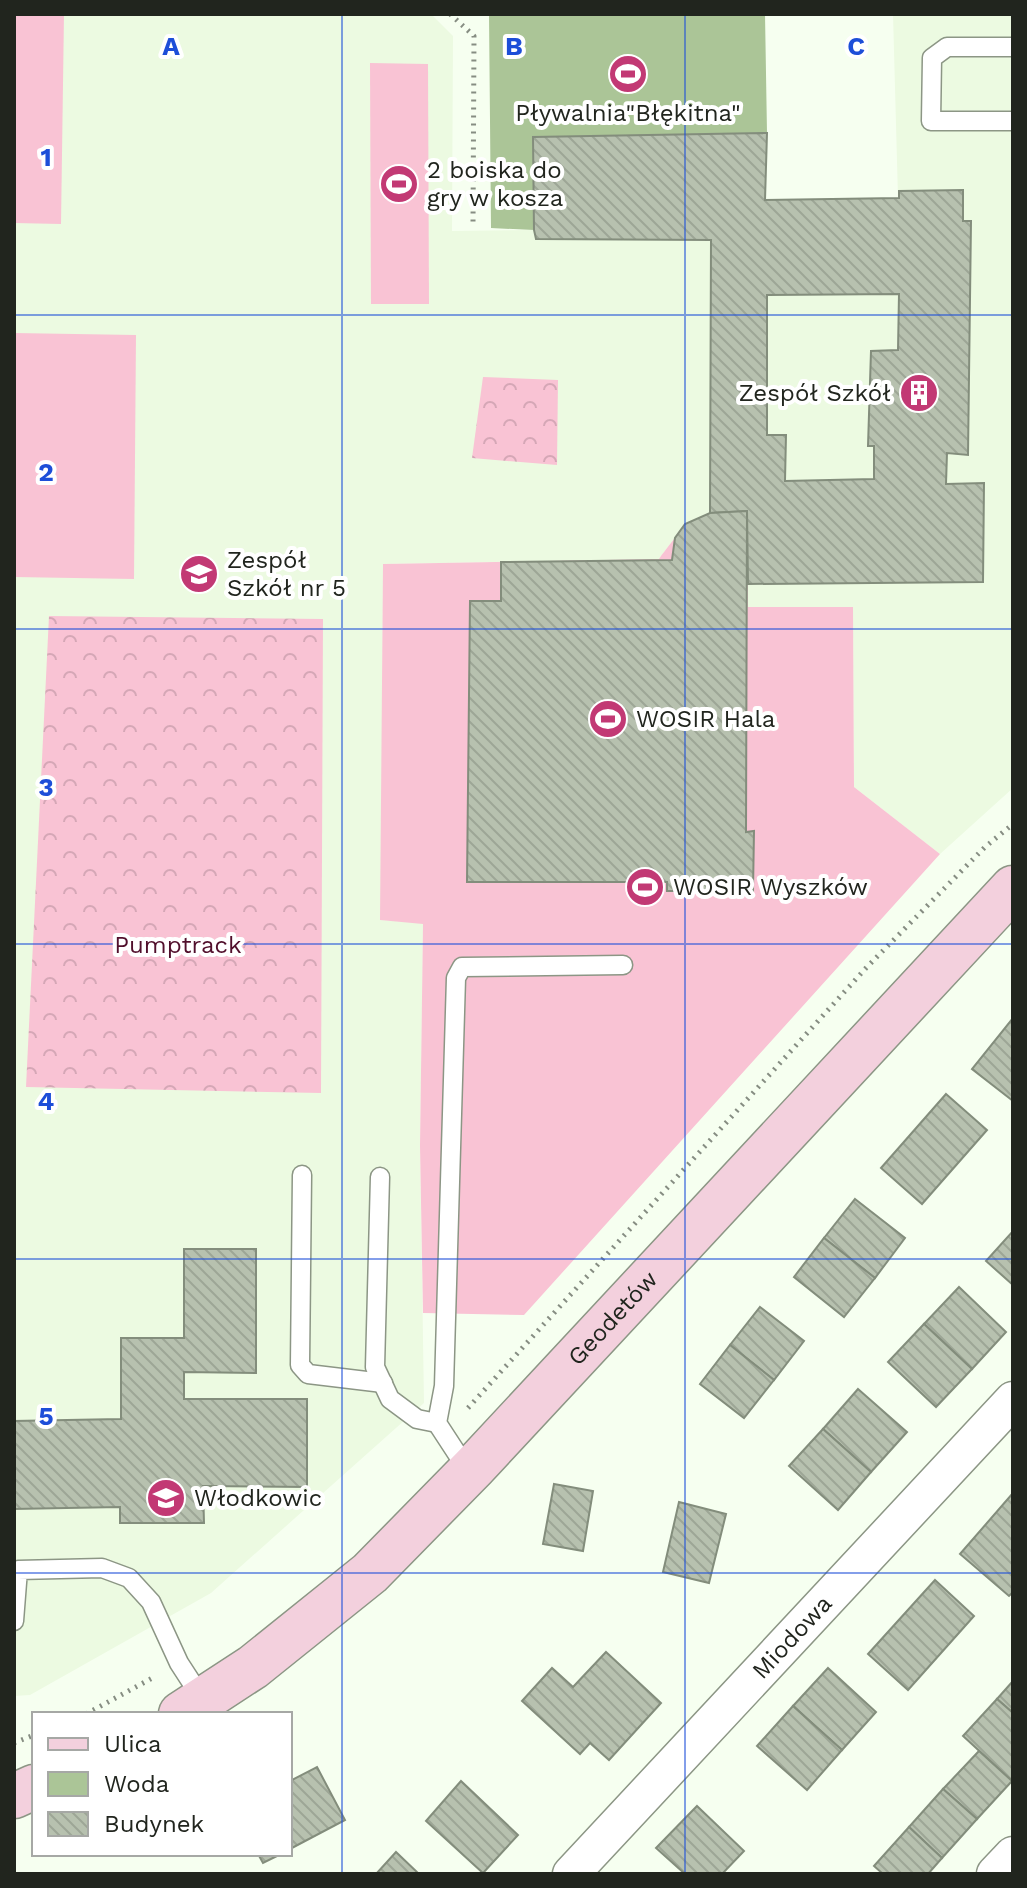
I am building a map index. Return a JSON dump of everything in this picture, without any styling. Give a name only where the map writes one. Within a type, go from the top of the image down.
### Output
[{"type":"street","name":"Geodetów","points":[[192,1707],[253,1667],[370,1573],[469,1472],[1013,888]]},
{"type":"street","name":"Miodowa","points":[[571,1874],[1013,1400]]},
{"type":"street","points":[[995,1874],[1013,1855]]},
{"type":"lane","points":[[1013,47],[947,47],[932,58],[931,121],[1013,121]]},
{"type":"lane","points":[[469,1472],[437,1423],[444,1386],[456,978],[462,967],[623,965]]},
{"type":"lane","points":[[302,1175],[300,1365],[308,1374],[383,1383]]},
{"type":"lane","points":[[380,1177],[375,1367],[390,1399],[417,1419],[437,1423]]},
{"type":"lane","points":[[14,1621],[18,1570],[102,1568],[129,1578],[151,1602],[179,1663],[192,1707]]},
{"type":"path","points":[[450,14],[474,36],[473,225]]},
{"type":"path","points":[[470,1405],[866,968],[985,847],[1013,824]]},
{"type":"path","points":[[90,1712],[179,1663]]},
{"type":"shaded area","name":"Zespół Szkół nr 5","points":[[14,14],[431,14],[453,36],[452,231],[534,230],[533,137],[767,133],[765,200],[898,198],[893,14],[1013,14],[1013,788],[940,854],[854,787],[853,608],[747,607],[747,512],[685,524],[659,559],[383,564],[381,920],[423,923],[420,1146],[424,1403],[211,1593],[30,1695],[14,1696]]},
{"type":"green space","points":[[14,14],[64,14],[61,224],[14,223]]},
{"type":"green space","name":"2 boiska do gry w kosza","points":[[370,63],[428,64],[429,304],[371,304]]},
{"type":"green space","points":[[14,333],[136,335],[134,579],[14,577]]},
{"type":"green space","points":[[483,377],[558,380],[557,465],[472,458]]},
{"type":"green space","name":"WOSIR Wyszków","points":[[747,511],[748,607],[853,607],[854,787],[940,854],[524,1315],[423,1313],[420,1146],[423,924],[380,920],[383,564],[659,559],[695,520],[715,514]]},
{"type":"green space","name":"Pumptrack","points":[[49,616],[323,619],[321,1093],[26,1087]]},
{"type":"water","name":"Pływalnia\"Błękitna\"","points":[[489,14],[765,14],[767,133],[534,137],[534,230],[491,228]]},
{"type":"building","name":"Zespół Szkół","points":[[767,133],[765,200],[899,198],[899,191],[963,190],[963,221],[971,221],[968,455],[947,453],[946,484],[984,483],[983,582],[748,584],[747,511],[710,513],[711,240],[536,239],[533,137]],"holes":[[[899,294],[898,350],[871,351],[868,446],[874,446],[874,479],[785,481],[786,435],[767,435],[767,295]]]},
{"type":"building","name":"WOSIR Hala","points":[[747,511],[746,832],[754,831],[753,891],[667,891],[667,882],[467,882],[470,601],[501,601],[501,562],[672,560],[675,538],[685,524],[710,513]]},
{"type":"building","points":[[1013,1018],[1013,1101],[972,1069]]},
{"type":"building","points":[[946,1094],[987,1130],[922,1204],[881,1168]]},
{"type":"building","points":[[855,1199],[905,1238],[875,1278],[824,1238]]},
{"type":"building","points":[[1013,1231],[1013,1285],[986,1261]]},
{"type":"building","points":[[824,1238],[875,1278],[844,1317],[794,1277]]},
{"type":"building","points":[[184,1249],[256,1249],[256,1373],[184,1372],[184,1399],[307,1399],[307,1487],[203,1486],[204,1523],[120,1523],[120,1507],[14,1509],[14,1421],[121,1419],[121,1338],[184,1338]]},
{"type":"building","points":[[959,1287],[1006,1332],[972,1369],[924,1324]]},
{"type":"building","points":[[760,1307],[804,1341],[774,1380],[730,1345]]},
{"type":"building","points":[[924,1324],[972,1369],[936,1407],[888,1362]]},
{"type":"building","points":[[730,1345],[774,1380],[744,1418],[700,1384]]},
{"type":"building","points":[[858,1389],[907,1432],[871,1472],[823,1429]]},
{"type":"building","points":[[823,1429],[871,1472],[838,1510],[789,1466]]},
{"type":"building","points":[[554,1484],[593,1491],[583,1551],[543,1544]]},
{"type":"building","points":[[1013,1493],[1013,1592],[1009,1596],[960,1554]]},
{"type":"building","points":[[679,1502],[726,1514],[709,1583],[663,1572]]},
{"type":"building","points":[[935,1580],[974,1616],[908,1690],[868,1654]]},
{"type":"building","points":[[606,1652],[661,1703],[609,1760],[590,1743],[580,1754],[522,1701],[552,1668],[573,1687]]},
{"type":"building","points":[[828,1668],[876,1712],[842,1750],[793,1706]]},
{"type":"building","points":[[1013,1681],[1013,1713],[997,1699]]},
{"type":"building","points":[[997,1699],[1013,1713],[1013,1782],[963,1736]]},
{"type":"building","points":[[793,1706],[842,1750],[807,1790],[757,1746]]},
{"type":"building","points":[[979,1751],[1012,1781],[977,1819],[943,1789]]},
{"type":"building","points":[[317,1767],[345,1820],[292,1848],[292,1780]]},
{"type":"building","points":[[461,1781],[518,1835],[483,1873],[426,1821]]},
{"type":"building","points":[[943,1789],[977,1819],[942,1858],[909,1827]]},
{"type":"building","points":[[697,1806],[744,1851],[722,1874],[685,1874],[656,1848]]},
{"type":"building","points":[[909,1827],[942,1858],[928,1874],[883,1874],[874,1866]]},
{"type":"building","points":[[396,1852],[419,1874],[376,1874]]},
{"type":"building","points":[[259,1856],[277,1856],[263,1863]]},
{"type":"place","name":"Pływalnia\"Błękitna\"","points":[[628,74]]},
{"type":"place","name":"2 boiska do gry w kosza","points":[[399,184]]},
{"type":"place","name":"Zespół Szkół","points":[[919,393]]},
{"type":"place","name":"Zespół Szkół nr 5","points":[[199,574]]},
{"type":"place","name":"WOSIR Hala","points":[[608,719]]},
{"type":"place","name":"WOSIR Wyszków","points":[[645,887]]},
{"type":"place","name":"Włodkowic","points":[[166,1498]]}]
